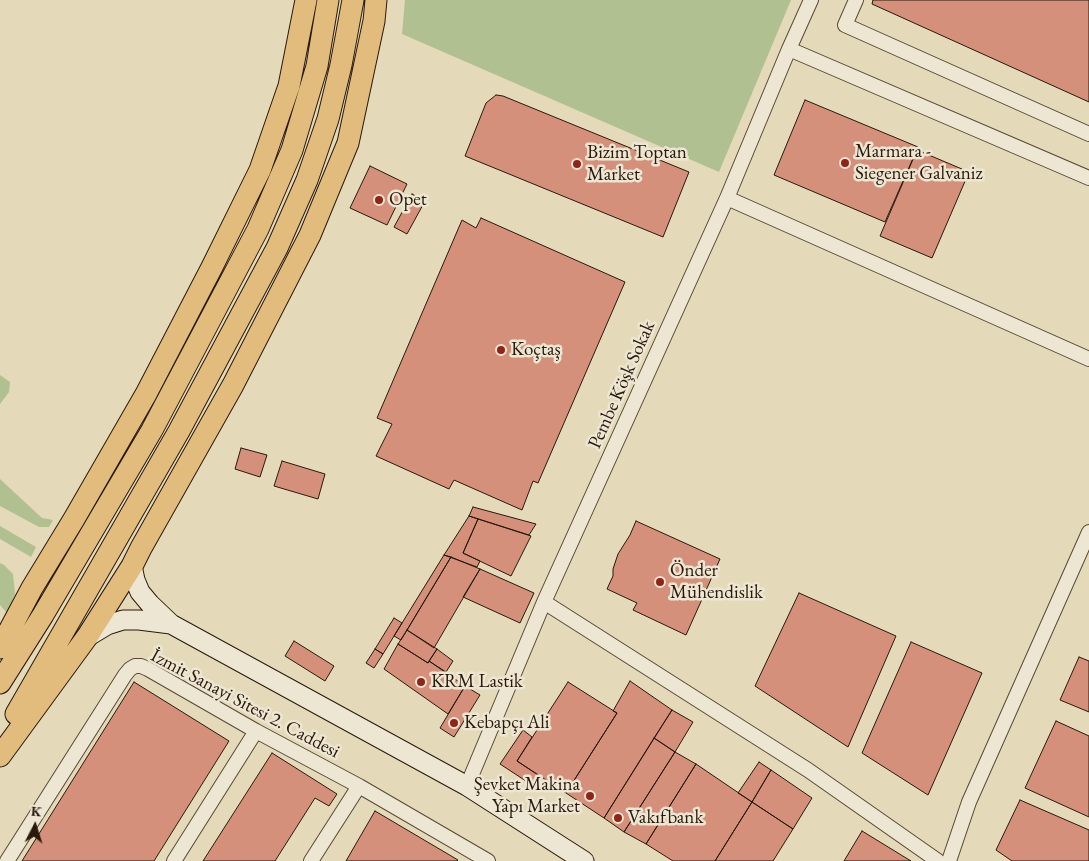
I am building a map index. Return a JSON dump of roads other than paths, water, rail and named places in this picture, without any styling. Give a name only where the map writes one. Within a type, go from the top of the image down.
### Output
[{"type":"main road","points":[[0,648],[32,588],[146,394],[260,170],[289,86],[306,0]]},
{"type":"main road","points":[[0,683],[152,430],[258,230],[292,150],[317,66],[328,0]]},
{"type":"main road","points":[[0,741],[179,431],[277,248],[310,171],[328,119],[341,65],[353,0]]},
{"type":"main road","points":[[0,756],[87,637],[132,566],[232,386],[310,235],[348,143],[374,22],[376,0]]},
{"type":"street","name":"Pembe Köşk Sokak","points":[[467,786],[544,602],[727,198],[811,0]]},
{"type":"street","points":[[856,0],[845,24],[1089,134]]},
{"type":"street","points":[[789,49],[1089,178]]},
{"type":"street","points":[[727,198],[1089,359]]},
{"type":"street","points":[[949,861],[969,802],[1088,538]]},
{"type":"street","points":[[132,566],[140,592],[171,624],[467,786],[584,861]]},
{"type":"street","points":[[544,602],[808,770],[938,861]]},
{"type":"street","points":[[87,637],[107,625],[123,620],[171,624]]},
{"type":"street","name":"İzmit Sanayi Sitesi 2. Caddesi","points":[[7,861],[125,676],[135,666],[148,669],[488,861]]},
{"type":"street","points":[[174,861],[256,731]]},
{"type":"street","points":[[311,861],[358,786]]},
{"type":"place","name":"Marmara - Siegener Galvaniz","points":[[845,163]]},
{"type":"place","name":"Bizim Toptan Market","points":[[577,164]]},
{"type":"place","name":"Opet","points":[[379,200]]},
{"type":"place","name":"Koçtaş","points":[[501,350]]},
{"type":"place","name":"Önder Mühendislik","points":[[660,582]]},
{"type":"place","name":"KRM Lastik","points":[[421,682]]},
{"type":"place","name":"Kebapçı Ali","points":[[454,723]]},
{"type":"place","name":"Şevket Makina Yapı Market","points":[[590,796]]},
{"type":"place","name":"Vakıfbank","points":[[618,818]]}]
